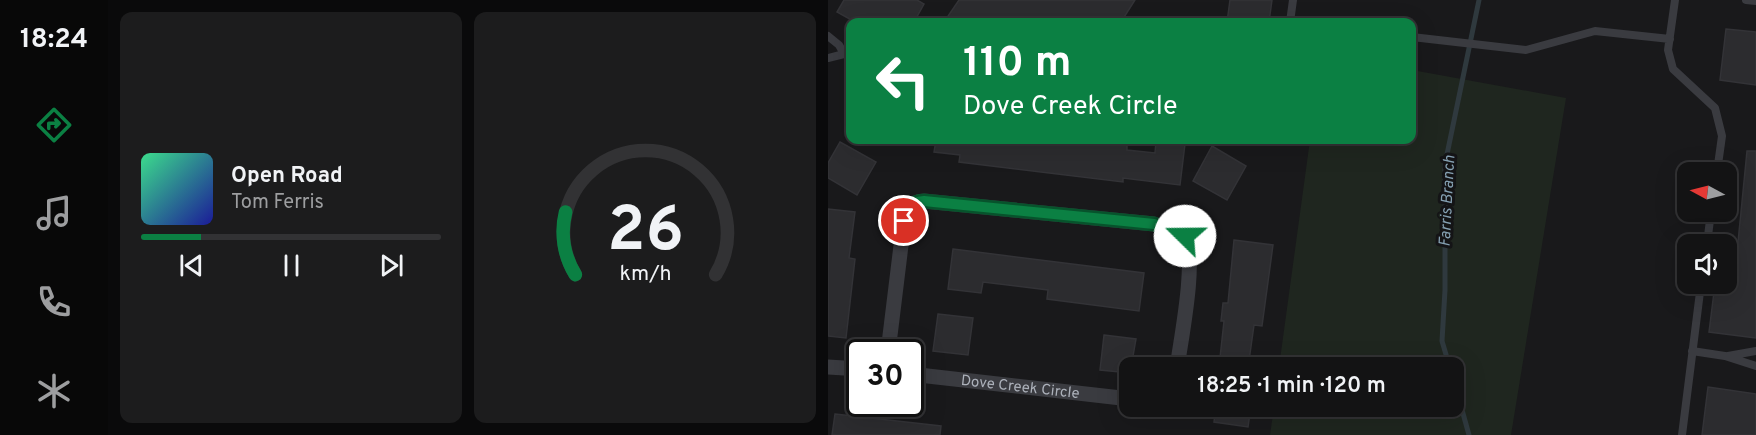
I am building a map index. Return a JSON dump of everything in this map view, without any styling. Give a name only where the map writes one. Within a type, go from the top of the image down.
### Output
[{"type":"street","points":[[890,339],[907,209],[913,202],[924,201],[1154,224],[1185,236],[1190,245],[1190,264],[1178,357]]},
{"type":"street","points":[[828,367],[846,368]]},
{"type":"street","name":"Dove Creek Circle","points":[[924,376],[1119,398]]},
{"type":"lane","points":[[1291,18],[1293,0]]},
{"type":"lane","points":[[1675,0],[1668,50],[1673,69],[1715,108],[1722,136],[1718,162]]},
{"type":"lane","points":[[1746,0],[1756,1]]},
{"type":"lane","points":[[1416,37],[1509,49],[1544,48],[1595,31],[1670,39]]},
{"type":"lane","points":[[828,36],[846,54]]},
{"type":"lane","points":[[828,58],[846,55]]},
{"type":"lane","points":[[1682,435],[1700,294]]},
{"type":"lane","points":[[1692,351],[1725,356],[1756,366]]},
{"type":"lane","points":[[1725,356],[1756,351]]},
{"type":"shaded area","points":[[1416,71],[1566,98],[1511,435],[1270,435],[1273,417],[1464,417],[1464,357],[1280,357],[1309,144],[1416,144]]},
{"type":"building","points":[[844,0],[917,0],[924,4],[916,18],[848,18],[837,12]]},
{"type":"building","points":[[959,0],[1135,0],[1124,18],[947,18]]},
{"type":"building","points":[[1230,0],[1272,0],[1270,18],[1228,18]]},
{"type":"building","points":[[1726,29],[1756,32],[1756,85],[1720,80]]},
{"type":"building","points":[[840,142],[876,162],[857,195],[828,178],[828,163]]},
{"type":"building","points":[[935,144],[1127,144],[1127,150],[1155,153],[1156,144],[1185,144],[1180,185],[1123,178],[1123,182],[959,162],[960,155],[934,152]]},
{"type":"building","points":[[1212,146],[1246,166],[1227,200],[1193,181]]},
{"type":"building","points":[[1747,151],[1756,151],[1756,338],[1709,332],[1714,294],[1737,294],[1737,253]]},
{"type":"building","points":[[828,209],[855,212],[849,258],[855,259],[846,338],[828,336]]},
{"type":"building","points":[[1234,240],[1273,245],[1262,326],[1254,325],[1250,357],[1220,357],[1224,321],[1221,321],[1223,303],[1228,303]]},
{"type":"building","points":[[953,249],[1144,273],[1139,311],[1047,299],[1048,290],[983,282],[981,293],[948,289]]},
{"type":"building","points":[[938,314],[973,318],[968,355],[933,351]]},
{"type":"building","points":[[1104,335],[1136,339],[1133,357],[1119,357],[1119,372],[1100,370]]},
{"type":"building","points":[[1708,387],[1756,394],[1756,435],[1702,435]]},
{"type":"building","points":[[835,414],[941,426],[940,435],[832,435]]},
{"type":"building","points":[[1215,417],[1249,417],[1248,427],[1214,422]]},
{"type":"waterway","name":"Farris Branch","points":[[1447,357],[1442,341],[1445,290],[1445,164],[1479,0]]},
{"type":"waterway","name":"Farris Branch","points":[[1464,417],[1469,435]]},
{"type":"route","points":[[904,221],[907,209],[913,202],[924,201],[1154,224],[1172,229],[1185,236]]}]
